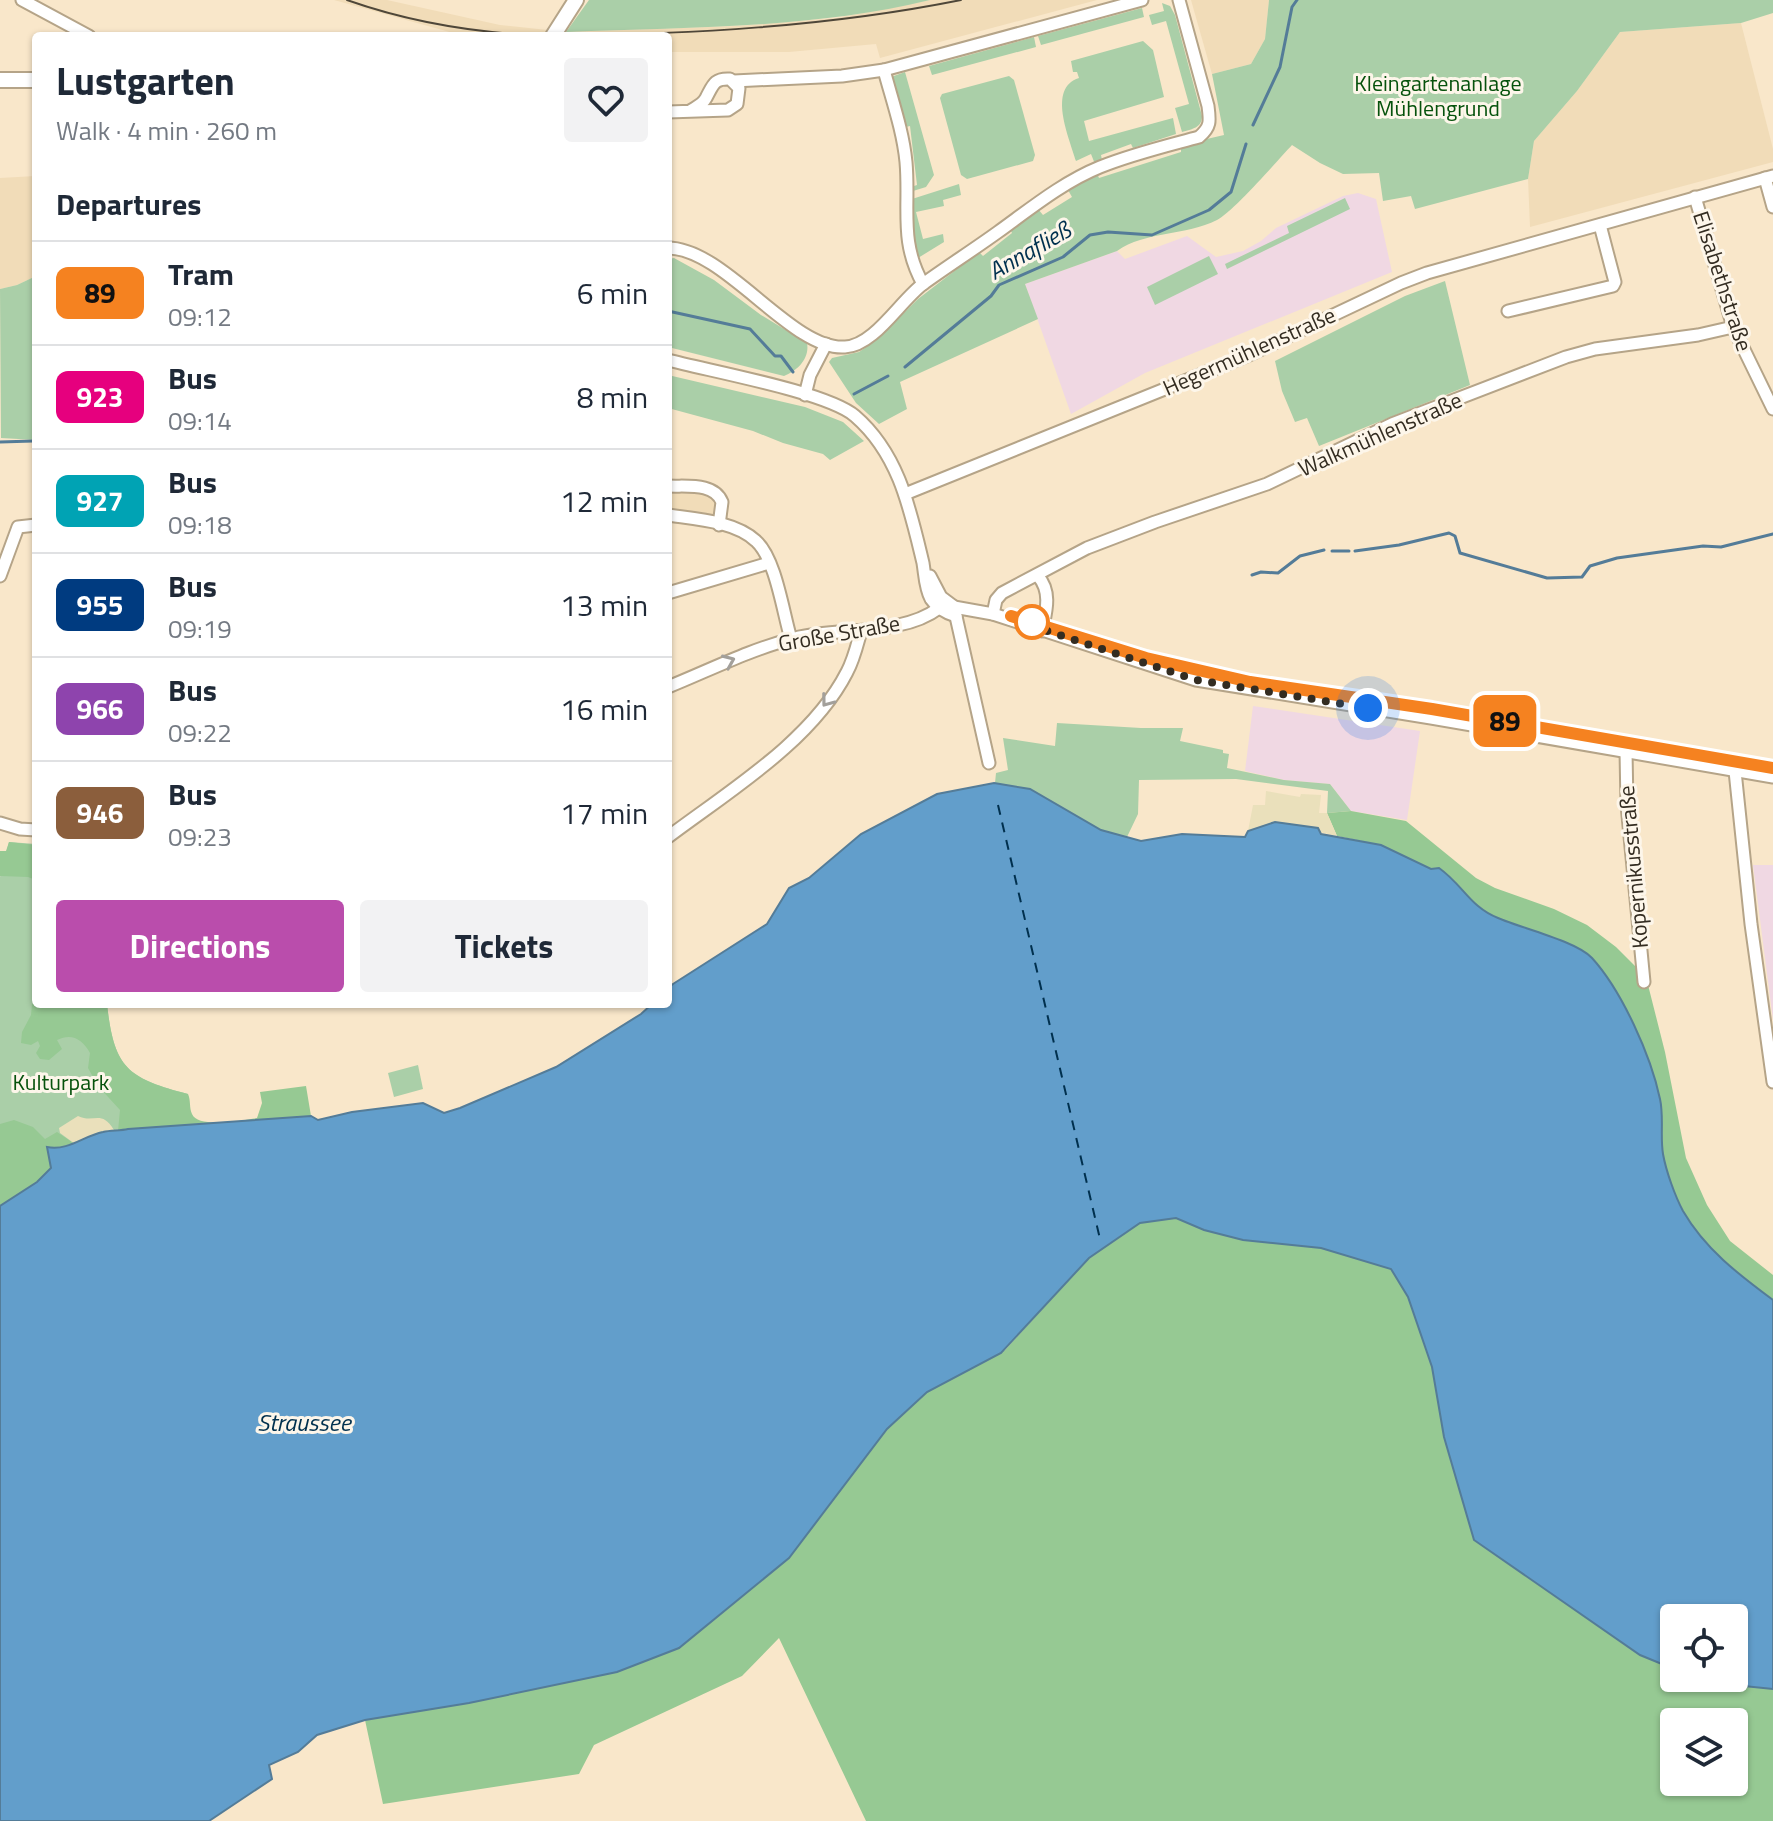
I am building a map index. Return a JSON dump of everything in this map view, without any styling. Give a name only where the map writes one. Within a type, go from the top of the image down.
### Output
[{"type":"main road","points":[[556,32],[576,0]]},
{"type":"main road","points":[[0,80],[32,80]]},
{"type":"street","points":[[22,0],[82,32]]},
{"type":"street","points":[[690,111],[705,101],[712,84],[718,79],[842,76],[884,70],[1142,0]]},
{"type":"street","points":[[672,249],[686,251],[716,267],[784,319],[826,344],[841,348],[858,346],[923,284],[1052,194],[1093,170],[1199,137],[1208,129],[1208,106],[1179,0]]},
{"type":"street","points":[[884,70],[906,161],[906,233],[910,256],[923,284]]},
{"type":"street","points":[[672,112],[728,110],[737,104],[740,95],[734,81]]},
{"type":"street","points":[[1769,177],[1773,207]]},
{"type":"street","name":"Hegermühlenstraße","points":[[905,494],[1249,355],[1435,270],[1769,177]]},
{"type":"street","name":"Elisabethstraße","points":[[1695,197],[1733,327],[1773,409]]},
{"type":"street","points":[[1508,311],[1613,286],[1615,282],[1600,225]]},
{"type":"street","name":"Walkmühlenstraße","points":[[989,613],[1002,593],[1087,548],[1267,484],[1392,424],[1566,357],[1595,349],[1733,327]]},
{"type":"street","points":[[805,395],[810,375],[826,344]]},
{"type":"street","points":[[672,361],[805,395],[853,414],[862,422],[888,454],[905,494],[932,599],[939,608],[989,613],[1196,680],[1773,777]]},
{"type":"street","points":[[672,486],[715,491],[722,502],[719,525]]},
{"type":"street","points":[[672,516],[719,525],[749,535],[760,545],[769,563],[791,639]]},
{"type":"street","points":[[0,576],[18,527],[32,525]]},
{"type":"street","points":[[672,592],[769,563]]},
{"type":"street","points":[[923,566],[938,593],[955,612],[989,763]]},
{"type":"street","points":[[1038,576],[1044,584],[1048,604],[1042,631]]},
{"type":"street","name":"Große Straße","points":[[672,685],[791,639],[847,630],[861,631],[922,618],[939,608]]},
{"type":"street","name":"Große Straße","points":[[922,618],[931,622],[955,612]]},
{"type":"street","points":[[672,834],[764,765],[804,728],[846,674],[861,631]]},
{"type":"street","name":"Kopernikusstraße","points":[[1626,751],[1627,805],[1644,982]]},
{"type":"street","points":[[1735,771],[1751,924],[1773,1082]]},
{"type":"street","points":[[0,823],[32,830]]},
{"type":"shaded area","points":[[334,0],[387,0],[500,25],[566,32],[450,32]]},
{"type":"shaded area","points":[[930,0],[1097,0],[880,58],[876,44],[789,52],[672,52],[672,32],[566,32],[738,26],[837,18]]},
{"type":"shaded area","points":[[1191,0],[1269,0],[1265,39],[1251,64],[1212,74]]},
{"type":"shaded area","points":[[1741,23],[1773,149],[1773,162],[1530,227],[1528,179],[1534,141],[1577,91],[1620,32]]},
{"type":"shaded area","points":[[32,176],[32,278],[0,289],[0,178]]},
{"type":"shaded area","points":[[1358,193],[1376,199],[1392,272],[1145,373],[1071,414],[1025,284],[1117,251],[1125,259],[1187,236],[1216,257],[1243,251],[1276,228],[1343,196]]},
{"type":"shaded area","points":[[672,487],[718,494],[719,525],[672,516]]},
{"type":"shaded area","points":[[1253,706],[1420,731],[1407,820],[1351,811],[1330,784],[1284,780],[1245,771]]},
{"type":"shaded area","points":[[1753,865],[1773,865],[1773,1020]]},
{"type":"green space","points":[[589,0],[930,0],[840,17],[794,22],[566,32]]},
{"type":"green space","name":"Kleingartenanlage Mühlengrund","points":[[1269,0],[1773,0],[1773,13],[1741,23],[1620,32],[1577,91],[1534,141],[1528,179],[1415,209],[1411,196],[1383,201],[1379,173],[1343,174],[1292,145],[1244,197],[1217,220],[1192,229],[1140,240],[1025,284],[1038,319],[900,382],[907,409],[879,424],[856,403],[829,362],[832,358],[859,352],[875,341],[918,299],[979,252],[983,256],[1012,233],[1010,229],[1038,209],[1043,215],[1072,197],[1068,190],[1097,173],[1099,178],[1181,152],[1181,145],[1224,135],[1212,74],[1251,64],[1265,39]]},
{"type":"green space","points":[[1162,3],[1170,6],[1175,15],[1202,116],[1198,126],[1182,132],[1175,108],[1189,104],[1166,21],[1152,25],[1149,15],[1164,11]]},
{"type":"green space","points":[[1142,8],[1144,17],[1041,45],[1038,36]]},
{"type":"green space","points":[[1034,37],[1036,47],[932,75],[929,66]]},
{"type":"green space","points":[[1143,41],[1153,50],[1164,97],[1084,121],[1089,141],[1173,118],[1176,134],[1133,148],[1131,144],[1101,155],[1102,160],[1095,164],[1091,154],[1076,161],[1065,127],[1062,102],[1069,83],[1079,78],[1077,72],[1073,72],[1071,61]]},
{"type":"green space","points":[[905,72],[934,175],[926,187],[913,191],[911,187],[917,185],[910,126],[902,128],[891,77]]},
{"type":"green space","points":[[1009,76],[1014,80],[1035,155],[1033,161],[967,179],[961,175],[940,98],[942,94]]},
{"type":"green space","points":[[959,184],[961,195],[943,200],[944,206],[916,212],[923,239],[943,234],[944,242],[918,258],[913,240],[912,199]]},
{"type":"green space","points":[[1345,198],[1350,209],[1227,269],[1225,264],[1289,233],[1287,226]]},
{"type":"green space","points":[[1209,256],[1218,274],[1155,305],[1147,287]]},
{"type":"green space","points":[[672,258],[714,280],[761,315],[807,343],[802,364],[784,376],[672,348]]},
{"type":"green space","points":[[32,278],[32,440],[1,438],[0,289]]},
{"type":"green space","points":[[1445,281],[1470,385],[1319,446],[1307,418],[1295,422],[1282,391],[1275,361],[1405,296]]},
{"type":"green space","points":[[672,376],[805,407],[843,422],[864,441],[830,460],[823,454],[672,409]]},
{"type":"green space","points":[[1057,723],[1183,728],[1180,741],[1229,754],[1227,768],[1284,780],[1330,784],[1351,811],[1327,813],[1328,791],[1236,779],[1139,780],[1138,814],[1127,837],[1101,830],[1030,789],[995,783],[996,773],[1008,770],[1003,738],[1055,746]]},
{"type":"green space","points":[[1351,811],[1406,821],[1476,878],[1587,925],[1616,947],[1646,977],[1686,1158],[1707,1205],[1730,1241],[1773,1275],[1773,1300],[1712,1249],[1683,1211],[1664,1161],[1661,1106],[1650,1063],[1624,1006],[1592,958],[1561,941],[1488,913],[1439,868],[1431,869],[1381,845],[1337,836],[1327,813]]},
{"type":"green space","name":"Kulturpark","points":[[9,842],[32,844],[32,1008],[108,1008],[114,1043],[127,1067],[151,1082],[188,1094],[175,1125],[114,1130],[0,1206],[0,877]]},
{"type":"green space","points":[[9,842],[32,845],[32,878],[0,876],[0,851],[6,851]]},
{"type":"green space","points":[[32,1004],[32,1008],[108,1008],[114,1043],[127,1067],[151,1082],[188,1094],[196,1119],[222,1122],[257,1118],[262,1103],[260,1092],[306,1086],[311,1116],[118,1131],[120,1110],[98,1086],[88,1068],[90,1053],[84,1044],[72,1037],[62,1038],[57,1040],[62,1049],[49,1060],[40,1059],[36,1053],[40,1046],[38,1041],[31,1045],[21,1043],[22,1032],[31,1015]]},
{"type":"green space","points":[[418,1065],[423,1089],[394,1097],[388,1073]]},
{"type":"green space","points":[[14,1120],[33,1127],[45,1139],[57,1132],[75,1144],[55,1149],[51,1168],[37,1182],[0,1206],[0,1124]]},
{"type":"green space","points":[[1176,1218],[1204,1230],[1242,1240],[1321,1248],[1391,1269],[1408,1297],[1432,1367],[1444,1437],[1474,1540],[1640,1655],[1660,1663],[1660,1692],[1748,1692],[1748,1686],[1773,1689],[1773,1821],[866,1821],[779,1638],[742,1676],[594,1745],[579,1774],[383,1804],[365,1720],[469,1703],[617,1672],[789,1558],[887,1429],[927,1392],[1005,1350],[1089,1258],[1140,1223]]},
{"type":"sand","points":[[1266,791],[1300,797],[1301,794],[1321,795],[1319,813],[1327,813],[1337,836],[1275,822],[1248,831],[1253,805],[1265,805]]},
{"type":"sand","points":[[78,1116],[101,1118],[114,1130],[99,1132],[75,1144],[60,1133],[59,1128]]},
{"type":"water","name":"Straussee","points":[[994,783],[1030,789],[1101,830],[1141,841],[1182,834],[1245,837],[1248,831],[1275,822],[1318,828],[1321,834],[1381,845],[1431,869],[1439,868],[1488,913],[1561,941],[1592,958],[1624,1006],[1650,1063],[1661,1106],[1664,1161],[1683,1211],[1712,1249],[1773,1300],[1773,1689],[1748,1686],[1748,1604],[1660,1604],[1660,1663],[1640,1655],[1474,1540],[1444,1437],[1432,1367],[1408,1297],[1391,1269],[1321,1248],[1243,1240],[1204,1230],[1176,1218],[1140,1223],[1089,1258],[1001,1353],[927,1392],[887,1429],[789,1558],[679,1648],[617,1672],[469,1703],[365,1720],[317,1735],[298,1752],[269,1765],[272,1779],[209,1821],[0,1821],[0,1206],[37,1182],[51,1168],[47,1147],[62,1147],[106,1131],[311,1116],[318,1120],[352,1112],[423,1103],[444,1113],[460,1108],[556,1067],[648,1008],[672,1008],[672,985],[767,924],[789,888],[809,878],[861,834],[937,794]]},
{"type":"waterway","name":"Annafließ","points":[[1253,125],[1280,67],[1292,7],[1297,0]]},
{"type":"waterway","name":"Annafließ","points":[[905,367],[991,296],[999,285],[1063,257],[1090,235],[1108,232],[1152,235],[1209,210],[1231,192],[1246,144]]},
{"type":"waterway","points":[[672,312],[750,329],[775,356],[781,356],[793,372]]},
{"type":"waterway","name":"Annafließ","points":[[854,394],[888,376]]},
{"type":"waterway","points":[[0,442],[32,441]]},
{"type":"waterway","points":[[1355,551],[1449,533],[1455,536],[1460,553],[1547,578],[1582,577],[1590,566],[1617,558],[1703,546],[1721,547],[1773,534]]},
{"type":"waterway","points":[[1252,575],[1278,573],[1300,556],[1324,550]]},
{"type":"waterway","points":[[1332,551],[1349,551]]},
{"type":"ferry route","points":[[998,805],[1100,1239]]},
{"type":"tram line","points":[[347,0],[397,15],[493,32]]},
{"type":"tram line","points":[[672,32],[809,23],[961,0]]},
{"type":"tram line","points":[[1011,616],[1146,658],[1250,682],[1432,709],[1773,768]]},
{"type":"tram line","name":"89","points":[[1011,616],[1146,658],[1250,682],[1432,709],[1773,768]]},
{"type":"route","points":[[1032,622],[1026,624],[1108,654],[1196,680],[1368,708]]}]
